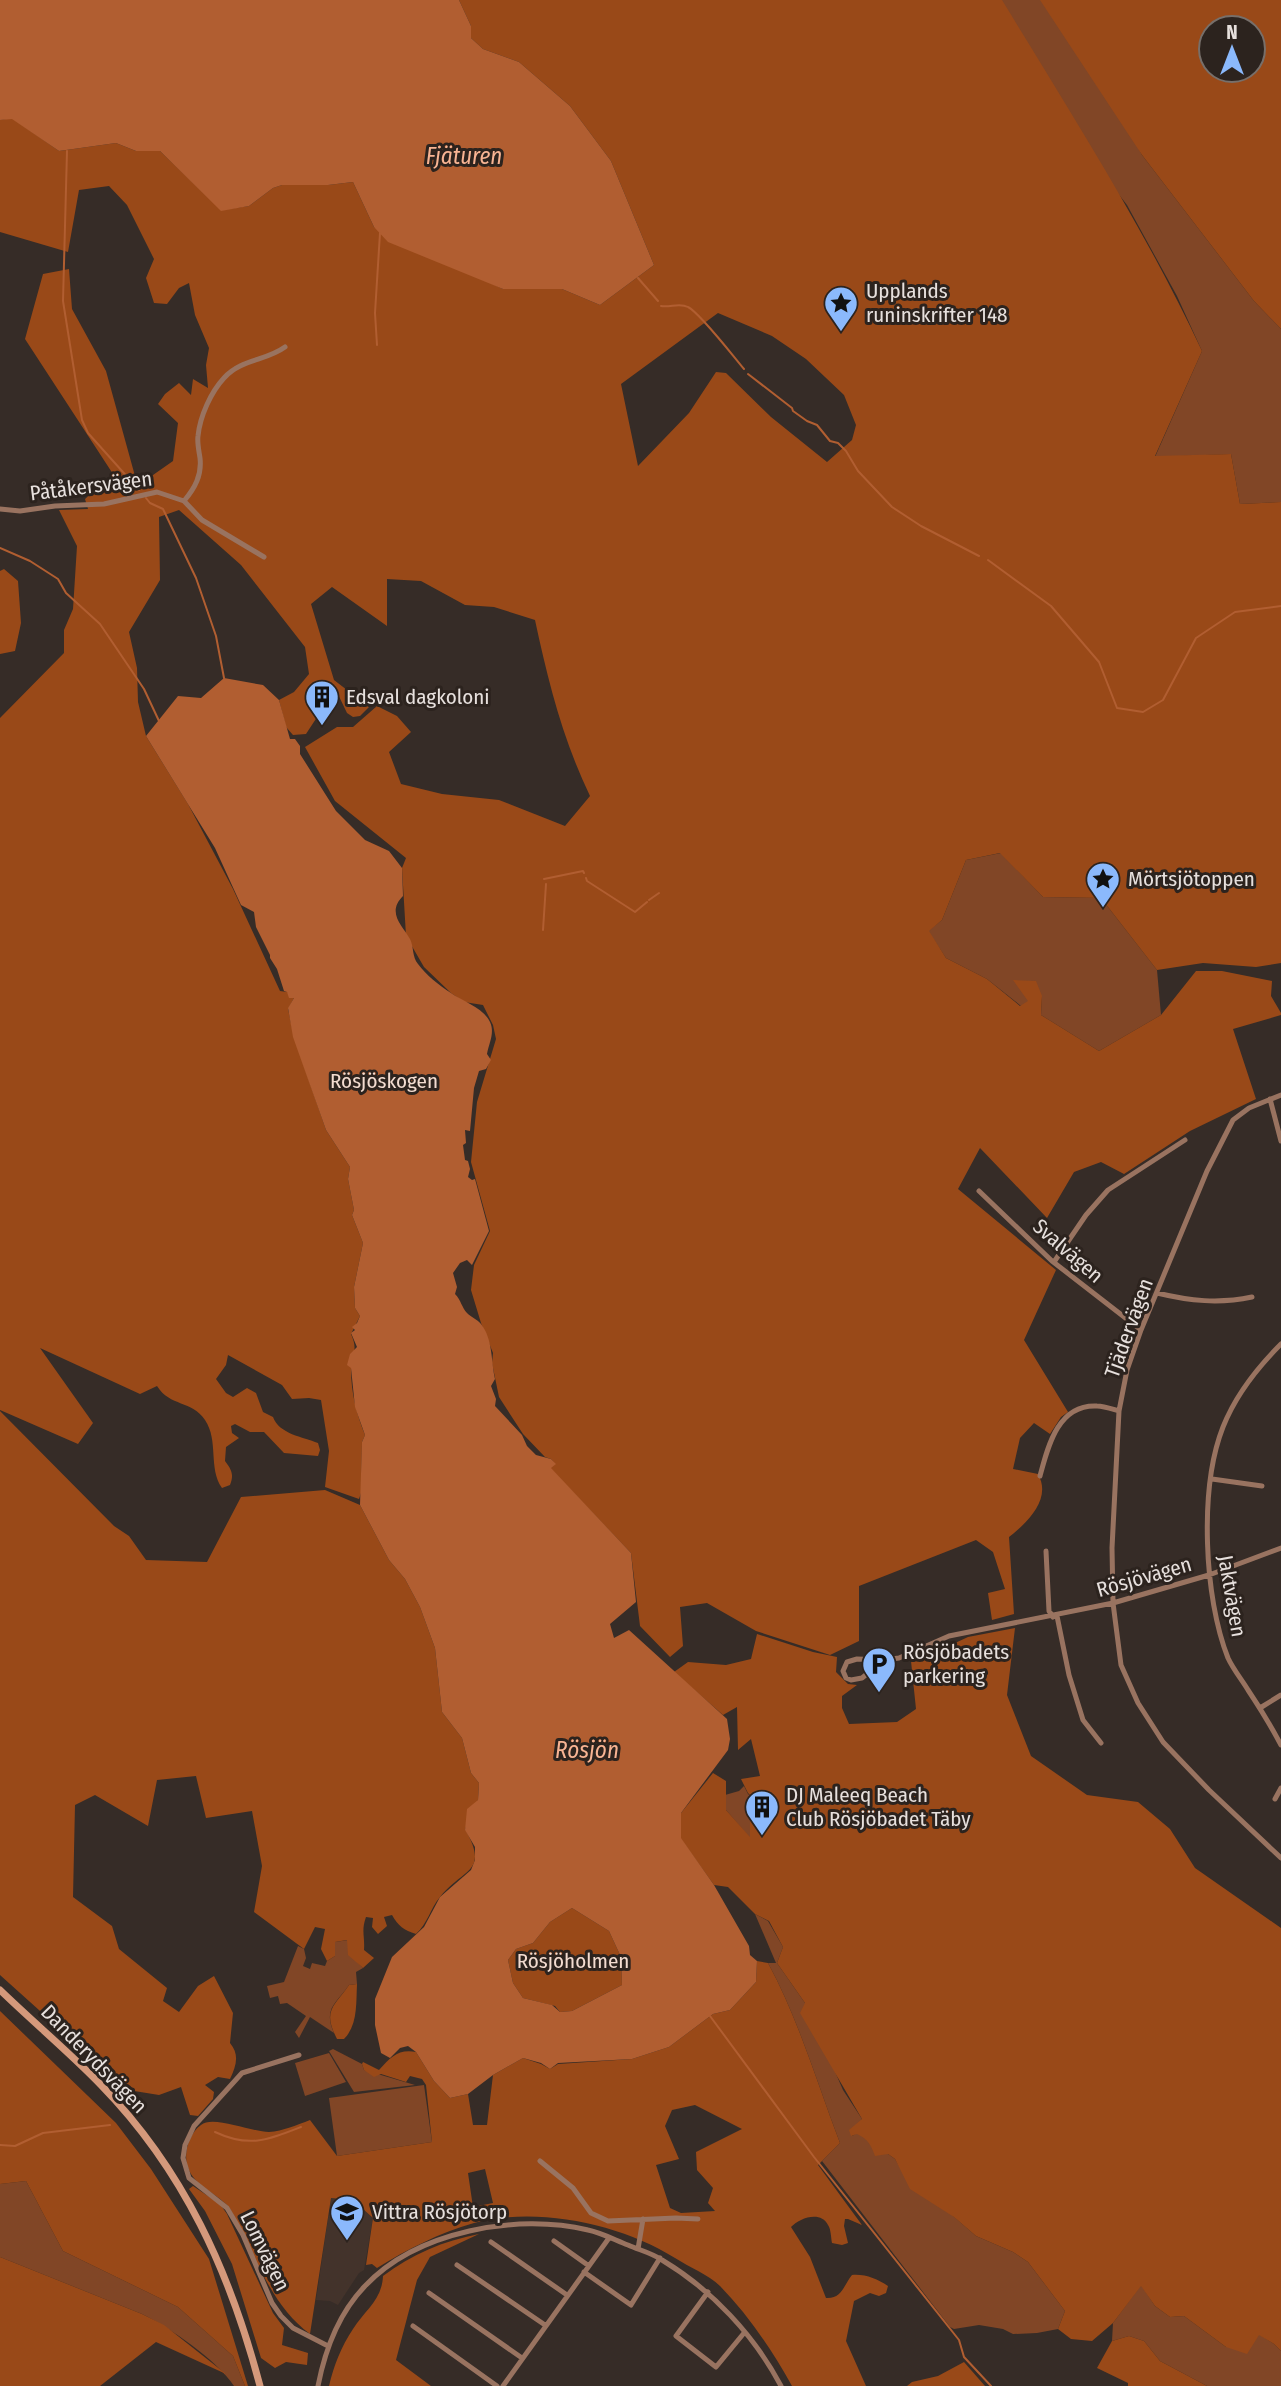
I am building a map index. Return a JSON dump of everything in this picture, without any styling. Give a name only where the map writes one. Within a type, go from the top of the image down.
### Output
[{"type":"main road","name":"Danderydsvägen","points":[[0,1990],[101,2085],[145,2137],[174,2177],[218,2256],[260,2386]]},
{"type":"street","points":[[184,501],[195,487],[201,468],[198,437],[204,413],[224,377],[235,368],[249,361],[274,355],[285,346]]},
{"type":"street","name":"Påtåkersvägen","points":[[0,509],[20,511],[104,504],[151,491],[184,501],[202,520],[264,557]]},
{"type":"street","name":"Tjädervägen","points":[[1281,1095],[1249,1108],[1233,1120],[1206,1171],[1141,1330],[1127,1370],[1119,1411],[1112,1548],[1113,1603],[1121,1665],[1138,1703],[1161,1740],[1281,1858]]},
{"type":"street","points":[[1270,1099],[1281,1141]]},
{"type":"street","points":[[1054,1262],[1086,1215],[1108,1190],[1185,1140]]},
{"type":"street","name":"Svalvägen","points":[[979,1191],[1054,1262],[1141,1330]]},
{"type":"street","points":[[1157,1293],[1192,1301],[1232,1301],[1252,1297]]},
{"type":"street","name":"Jaktvägen","points":[[1281,1344],[1257,1368],[1224,1425],[1212,1479],[1208,1531],[1209,1575],[1216,1614],[1229,1660],[1281,1745]]},
{"type":"street","points":[[1040,1476],[1049,1442],[1059,1423],[1079,1409],[1097,1406],[1119,1411]]},
{"type":"street","points":[[1212,1479],[1262,1486]]},
{"type":"street","name":"Rösjövägen","points":[[884,1660],[862,1678],[850,1680],[843,1671],[847,1662],[900,1658],[949,1636],[1113,1603],[1209,1575],[1281,1548]]},
{"type":"street","points":[[1046,1551],[1049,1611],[1055,1616],[1083,1720],[1101,1743]]},
{"type":"street","points":[[1260,1708],[1281,1695]]},
{"type":"street","points":[[1275,1799],[1281,1788]]},
{"type":"street","name":"Lomvägen","points":[[299,2055],[242,2073],[194,2126],[185,2145],[183,2158],[189,2178],[227,2208],[243,2235],[272,2302],[281,2316],[293,2328],[328,2346]]},
{"type":"street","points":[[540,2161],[573,2188],[591,2213],[608,2221],[698,2219]]},
{"type":"street","points":[[638,2249],[643,2219]]},
{"type":"street","points":[[318,2386],[328,2346],[363,2287],[396,2261],[431,2243],[457,2234],[527,2224],[590,2230],[660,2258],[708,2292],[765,2358],[781,2386]]},
{"type":"street","points":[[503,2386],[609,2238]]},
{"type":"street","points":[[554,2241],[589,2266]]},
{"type":"street","points":[[491,2242],[567,2295]]},
{"type":"street","points":[[584,2272],[631,2305],[660,2258]]},
{"type":"street","points":[[457,2264],[545,2325]]},
{"type":"street","points":[[708,2292],[676,2336],[716,2367],[744,2333]]},
{"type":"street","points":[[429,2293],[522,2358]]},
{"type":"street","points":[[413,2326],[497,2386]]},
{"type":"street","points":[[772,2386],[778,2379]]},
{"type":"shaded area","points":[[969,0],[1059,0],[1142,155],[1254,301],[1281,329],[1281,502],[1240,504],[1231,454],[1155,457],[1202,351],[1177,296],[1127,205]]},
{"type":"shaded area","points":[[1001,853],[1043,897],[1101,898],[1157,970],[1161,1015],[1099,1051],[1041,1015],[1042,996],[1021,1006],[987,979],[946,958],[928,931],[942,920],[966,860]]},
{"type":"shaded area","points":[[744,1786],[758,1803],[750,1838],[726,1810],[725,1795],[739,1791]]},
{"type":"shaded area","points":[[755,1914],[768,1921],[783,1947],[777,1963],[805,2003],[843,2090],[862,2119],[852,2136],[857,2133],[863,2136],[895,2159],[902,2171],[976,2236],[1013,2252],[1028,2262],[1065,2311],[1058,2329],[1013,2334],[1003,2329],[979,2325],[954,2329],[950,2327],[822,2161],[840,2143],[798,2029],[768,1963],[776,1963]]},
{"type":"shaded area","points":[[348,1940],[353,1958],[363,1968],[356,1972],[357,1984],[349,1985],[330,2012],[334,2033],[310,2017],[299,2038],[295,2032],[306,2016],[287,2003],[280,2004],[278,1996],[270,1998],[267,1986],[284,1982],[298,1946],[304,1949],[306,1958],[303,1966],[310,1969],[312,1963],[325,1966],[327,1961],[335,1956],[335,1942]]},
{"type":"shaded area","points":[[333,2049],[362,2064],[364,2070],[415,2085],[354,2092],[329,2051]]},
{"type":"shaded area","points":[[329,2053],[346,2082],[305,2096],[295,2063]]},
{"type":"shaded area","points":[[424,2085],[432,2142],[337,2156],[329,2098]]},
{"type":"shaded area","points":[[26,2181],[63,2251],[178,2307],[233,2356],[245,2386],[234,2386],[192,2346],[142,2314],[0,2257],[0,2184]]},
{"type":"shaded area","name":"Vittra Rösjötorp","points":[[331,2198],[353,2200],[373,2218],[364,2270],[359,2273],[338,2305],[330,2301],[316,2300]]},
{"type":"shaded area","points":[[1141,2285],[1155,2306],[1170,2317],[1184,2316],[1226,2347],[1259,2334],[1274,2344],[1281,2351],[1281,2386],[1207,2386],[1160,2361],[1144,2341],[1129,2336],[1112,2341],[1113,2323]]},
{"type":"green space","points":[[459,0],[1002,0],[1132,217],[1202,351],[1155,456],[1231,454],[1240,504],[1281,502],[1281,963],[1256,967],[1203,963],[1157,970],[1101,898],[1043,897],[1000,853],[966,860],[942,920],[929,931],[946,958],[987,979],[1020,1006],[1028,1001],[1013,980],[1036,981],[1042,996],[1041,1015],[1099,1051],[1161,1015],[1196,971],[1222,971],[1272,981],[1271,996],[1281,1013],[1233,1029],[1256,1099],[1190,1131],[1124,1174],[1101,1162],[1074,1172],[1047,1218],[980,1148],[958,1189],[1056,1270],[1024,1340],[1068,1412],[1061,1417],[1050,1434],[1034,1423],[1020,1438],[1013,1469],[1038,1474],[1042,1492],[1036,1509],[1009,1537],[1014,1614],[992,1620],[988,1593],[1005,1589],[993,1552],[976,1540],[859,1586],[859,1641],[830,1655],[756,1631],[707,1603],[680,1607],[683,1646],[670,1657],[640,1626],[631,1553],[550,1468],[555,1464],[523,1434],[499,1397],[492,1363],[493,1353],[471,1290],[474,1265],[490,1231],[471,1162],[477,1102],[496,1039],[493,1025],[483,1005],[464,1002],[424,967],[406,936],[402,868],[406,858],[335,801],[305,747],[337,727],[353,727],[377,706],[397,716],[411,732],[389,752],[401,784],[442,794],[499,800],[565,826],[590,796],[557,710],[535,620],[494,607],[465,605],[421,581],[387,579],[387,626],[332,587],[311,604],[334,680],[369,707],[360,716],[353,717],[347,713],[334,686],[325,705],[317,703],[323,708],[306,734],[293,735],[286,727],[279,700],[294,692],[309,674],[305,647],[241,565],[179,510],[159,517],[160,580],[129,632],[137,668],[138,702],[146,736],[188,804],[233,889],[280,991],[287,992],[294,998],[288,1009],[294,1037],[326,1130],[350,1167],[348,1179],[354,1210],[352,1215],[363,1243],[354,1287],[355,1308],[360,1316],[351,1334],[355,1349],[351,1365],[352,1387],[365,1435],[362,1442],[361,1493],[359,1499],[325,1487],[329,1451],[321,1400],[292,1399],[282,1385],[228,1355],[226,1365],[216,1379],[226,1393],[233,1397],[247,1388],[256,1393],[263,1412],[273,1417],[280,1427],[318,1443],[318,1456],[284,1453],[264,1432],[250,1432],[235,1424],[231,1426],[232,1433],[239,1438],[226,1447],[225,1461],[231,1470],[232,1478],[230,1485],[222,1488],[215,1472],[209,1428],[194,1409],[168,1397],[157,1386],[140,1394],[40,1348],[93,1423],[78,1444],[0,1410],[0,718],[64,653],[64,630],[73,609],[77,546],[59,510],[88,509],[85,499],[113,474],[25,339],[43,274],[69,269],[72,309],[106,371],[135,476],[153,475],[173,461],[178,423],[158,404],[165,394],[179,383],[191,395],[193,379],[208,388],[206,365],[209,348],[195,315],[189,283],[179,288],[167,304],[154,303],[146,278],[154,259],[127,205],[109,186],[79,190],[68,252],[0,232],[0,120],[12,118],[59,151],[116,143],[136,151],[160,151],[221,210],[249,206],[273,188],[282,185],[353,182],[374,227],[503,289],[562,289],[600,305],[654,265],[611,161],[570,106],[519,62],[483,49],[471,38],[471,26]],"holes":[[[718,313],[772,336],[806,359],[844,395],[856,425],[852,440],[827,462],[771,417],[726,373],[716,372],[689,413],[638,466],[621,384]]]},
{"type":"green space","points":[[1040,0],[1281,0],[1281,329],[1254,301],[1142,155]]},
{"type":"green space","points":[[4,569],[18,581],[21,623],[15,651],[0,654],[0,571]]},
{"type":"green space","points":[[0,1411],[114,1526],[129,1536],[146,1560],[207,1562],[241,1497],[325,1490],[360,1505],[389,1560],[405,1579],[420,1607],[435,1648],[442,1712],[462,1738],[471,1773],[479,1783],[478,1800],[465,1829],[475,1854],[471,1869],[440,1897],[416,1934],[402,1927],[392,1915],[384,1917],[387,1926],[378,1934],[372,1927],[373,1918],[366,1917],[363,1930],[364,1950],[374,1958],[363,1968],[348,1955],[347,1940],[335,1942],[335,1956],[327,1961],[321,1949],[325,1929],[315,1927],[304,1949],[254,1912],[262,1866],[252,1811],[206,1818],[196,1776],[157,1780],[148,1826],[95,1795],[75,1805],[73,1897],[112,1926],[119,1949],[167,1988],[163,2001],[179,2012],[198,1986],[214,1976],[233,2013],[230,2043],[236,2056],[234,2070],[230,2079],[218,2077],[205,2085],[214,2092],[213,2099],[198,2116],[190,2115],[181,2087],[159,2095],[128,2090],[0,1975]]},
{"type":"green space","points":[[1015,1628],[1007,1695],[1031,1756],[1087,1795],[1138,1802],[1170,1829],[1195,1868],[1281,1928],[1281,2351],[1259,2335],[1247,2354],[1226,2347],[1184,2316],[1170,2317],[1155,2306],[1141,2286],[1113,2323],[1092,2341],[1071,2339],[1058,2329],[1065,2311],[1028,2262],[1013,2252],[976,2236],[954,2217],[910,2189],[895,2159],[888,2154],[875,2156],[864,2138],[857,2134],[851,2136],[849,2130],[862,2119],[800,2013],[805,2003],[777,1963],[783,1947],[769,1921],[755,1914],[728,1887],[714,1885],[681,1839],[681,1813],[713,1773],[726,1781],[726,1810],[750,1837],[750,1816],[758,1803],[748,1793],[741,1779],[760,1776],[751,1739],[738,1750],[737,1707],[723,1715],[674,1672],[688,1662],[726,1665],[751,1659],[757,1634],[837,1657],[836,1672],[848,1684],[857,1685],[842,1696],[842,1708],[849,1724],[897,1722],[916,1709],[911,1661],[968,1637]]},
{"type":"green space","name":"Rösjöholmen","points":[[572,1908],[609,1931],[621,1957],[622,1985],[572,2011],[560,2012],[555,2006],[523,1998],[513,1983],[508,1960],[516,1949],[533,1943],[550,1922]]},
{"type":"green space","points":[[757,1961],[768,1963],[798,2029],[840,2143],[818,2165],[862,2225],[845,2219],[848,2243],[842,2245],[832,2243],[829,2227],[825,2220],[820,2218],[804,2218],[791,2227],[810,2257],[826,2298],[839,2294],[852,2275],[862,2275],[888,2286],[886,2293],[879,2296],[870,2293],[854,2301],[846,2341],[866,2386],[792,2386],[750,2321],[731,2297],[710,2278],[630,2236],[578,2221],[551,2218],[499,2218],[474,2223],[424,2242],[377,2268],[372,2264],[366,2265],[373,2218],[353,2200],[331,2198],[310,2334],[279,2301],[229,2208],[200,2184],[188,2168],[186,2157],[190,2139],[201,2125],[207,2122],[269,2132],[310,2120],[337,2156],[432,2142],[426,2085],[422,2079],[410,2076],[406,2082],[381,2074],[374,2077],[364,2070],[362,2064],[363,2062],[379,2070],[391,2058],[404,2052],[416,2052],[434,2081],[450,2098],[468,2094],[473,2125],[487,2125],[493,2075],[523,2058],[550,2069],[558,2064],[632,2059],[669,2047],[713,2014],[730,2010],[756,1982]],"holes":[[[695,2105],[742,2129],[696,2152],[697,2170],[713,2188],[708,2203],[715,2211],[681,2213],[670,2208],[656,2165],[679,2159],[665,2126],[672,2110]],[[485,2169],[493,2203],[473,2207],[468,2173]]]},
{"type":"green space","points":[[357,1984],[352,2027],[344,2039],[337,2039],[330,2021],[332,2009],[349,1985]]},
{"type":"green space","points":[[0,2011],[116,2123],[151,2169],[209,2259],[248,2386],[245,2386],[233,2356],[178,2307],[63,2251],[26,2181],[0,2184]]},
{"type":"green space","points":[[193,2186],[220,2204],[227,2214],[273,2313],[284,2328],[282,2345],[308,2353],[307,2365],[286,2362],[275,2368],[261,2358],[232,2264],[205,2211],[189,2189]]},
{"type":"green space","points":[[479,2234],[430,2257],[417,2280],[396,2360],[431,2386],[329,2386],[341,2349],[380,2292],[383,2276],[428,2249]]},
{"type":"green space","points":[[0,2257],[164,2325],[226,2374],[156,2342],[100,2386],[0,2386]]},
{"type":"green space","points":[[1129,2336],[1144,2341],[1160,2361],[1207,2386],[1128,2386],[1128,2383],[1097,2368],[1112,2341]]},
{"type":"green space","points":[[964,2362],[985,2386],[907,2386],[912,2382],[938,2376]]},
{"type":"water","name":"Fjäturen","points":[[0,0],[459,0],[471,26],[471,38],[483,49],[519,62],[570,106],[611,161],[654,265],[600,305],[562,289],[503,289],[388,242],[374,227],[353,182],[282,185],[273,188],[249,206],[221,211],[160,151],[136,151],[116,143],[59,151],[12,119],[0,120]]},
{"type":"water","name":"Rösjön","points":[[224,678],[263,685],[279,700],[290,739],[295,739],[300,746],[300,754],[336,811],[365,840],[389,851],[402,868],[403,896],[398,902],[396,914],[410,939],[416,961],[433,980],[478,1009],[490,1022],[492,1034],[487,1054],[491,1060],[486,1069],[479,1071],[474,1088],[470,1131],[465,1130],[466,1143],[463,1145],[465,1160],[468,1161],[470,1169],[468,1177],[475,1179],[489,1231],[472,1265],[467,1260],[460,1263],[453,1273],[457,1287],[455,1294],[467,1313],[481,1324],[488,1336],[495,1379],[491,1386],[496,1399],[495,1406],[536,1455],[551,1459],[556,1464],[551,1468],[631,1553],[636,1602],[610,1624],[614,1638],[629,1630],[727,1719],[730,1739],[728,1750],[681,1813],[681,1838],[714,1885],[749,1946],[750,1955],[757,1961],[756,1982],[730,2010],[713,2014],[669,2047],[632,2059],[558,2063],[550,2069],[541,2063],[523,2058],[493,2075],[468,2094],[450,2098],[434,2081],[416,2052],[408,2046],[400,2048],[390,2058],[381,2053],[375,2025],[375,1999],[392,1957],[424,1927],[440,1897],[471,1870],[475,1860],[475,1847],[465,1830],[467,1809],[478,1800],[479,1783],[471,1773],[462,1738],[442,1712],[435,1648],[420,1607],[405,1579],[389,1560],[360,1505],[362,1442],[365,1435],[355,1407],[351,1368],[347,1365],[350,1354],[357,1347],[351,1333],[355,1330],[352,1327],[360,1316],[355,1308],[354,1287],[363,1243],[352,1215],[354,1210],[348,1179],[350,1167],[326,1130],[293,1037],[288,1008],[294,998],[289,998],[284,991],[277,969],[256,927],[254,912],[241,905],[215,848],[146,736],[178,696],[201,698]],"holes":[[[572,1908],[609,1931],[621,1957],[622,1985],[572,2011],[560,2012],[552,2005],[523,1998],[513,1983],[508,1960],[516,1949],[533,1943],[550,1922]]]},
{"type":"waterway","points":[[67,151],[63,301],[82,420],[88,433],[139,490]]},
{"type":"waterway","points":[[377,345],[375,313],[380,233]]},
{"type":"waterway","points":[[638,278],[658,301]]},
{"type":"waterway","points":[[661,306],[688,307],[708,326],[744,369]]},
{"type":"waterway","points":[[748,374],[793,411],[817,425],[830,441],[838,443],[858,471],[892,507],[921,526],[979,556]]},
{"type":"waterway","points":[[146,498],[163,509],[196,578],[216,636],[224,678]]},
{"type":"waterway","points":[[0,548],[30,561],[58,579],[66,593],[100,624],[144,689],[159,721]]},
{"type":"waterway","points":[[988,560],[1051,606],[1099,662],[1117,708],[1143,712],[1163,700],[1196,638],[1235,612],[1281,606]]},
{"type":"waterway","points":[[544,879],[583,871],[584,873]]},
{"type":"waterway","points":[[586,878],[635,912],[647,902]]},
{"type":"waterway","points":[[543,930],[546,884]]},
{"type":"waterway","points":[[649,900],[659,893]]},
{"type":"waterway","points":[[710,2016],[814,2157],[959,2340],[964,2357],[991,2386]]},
{"type":"waterway","points":[[0,2145],[15,2146],[43,2133],[110,2125]]},
{"type":"waterway","points":[[215,2132],[248,2141],[278,2136],[301,2127]]},
{"type":"place","name":"Upplands runinskrifter 148","points":[[841,333]]},
{"type":"place","name":"Edsval dagkoloni","points":[[322,727]]},
{"type":"place","name":"Mörtsjötoppen","points":[[1103,909]]},
{"type":"place","name":"Rösjöbadets parkering","points":[[879,1694]]},
{"type":"place","name":"DJ Maleeq Beach Club Rösjöbadet Täby","points":[[762,1837]]},
{"type":"place","name":"Vittra Rösjötorp","points":[[347,2242]]},
{"type":"park label","name":"Rösjöskogen","points":[[384,1081]]}]
